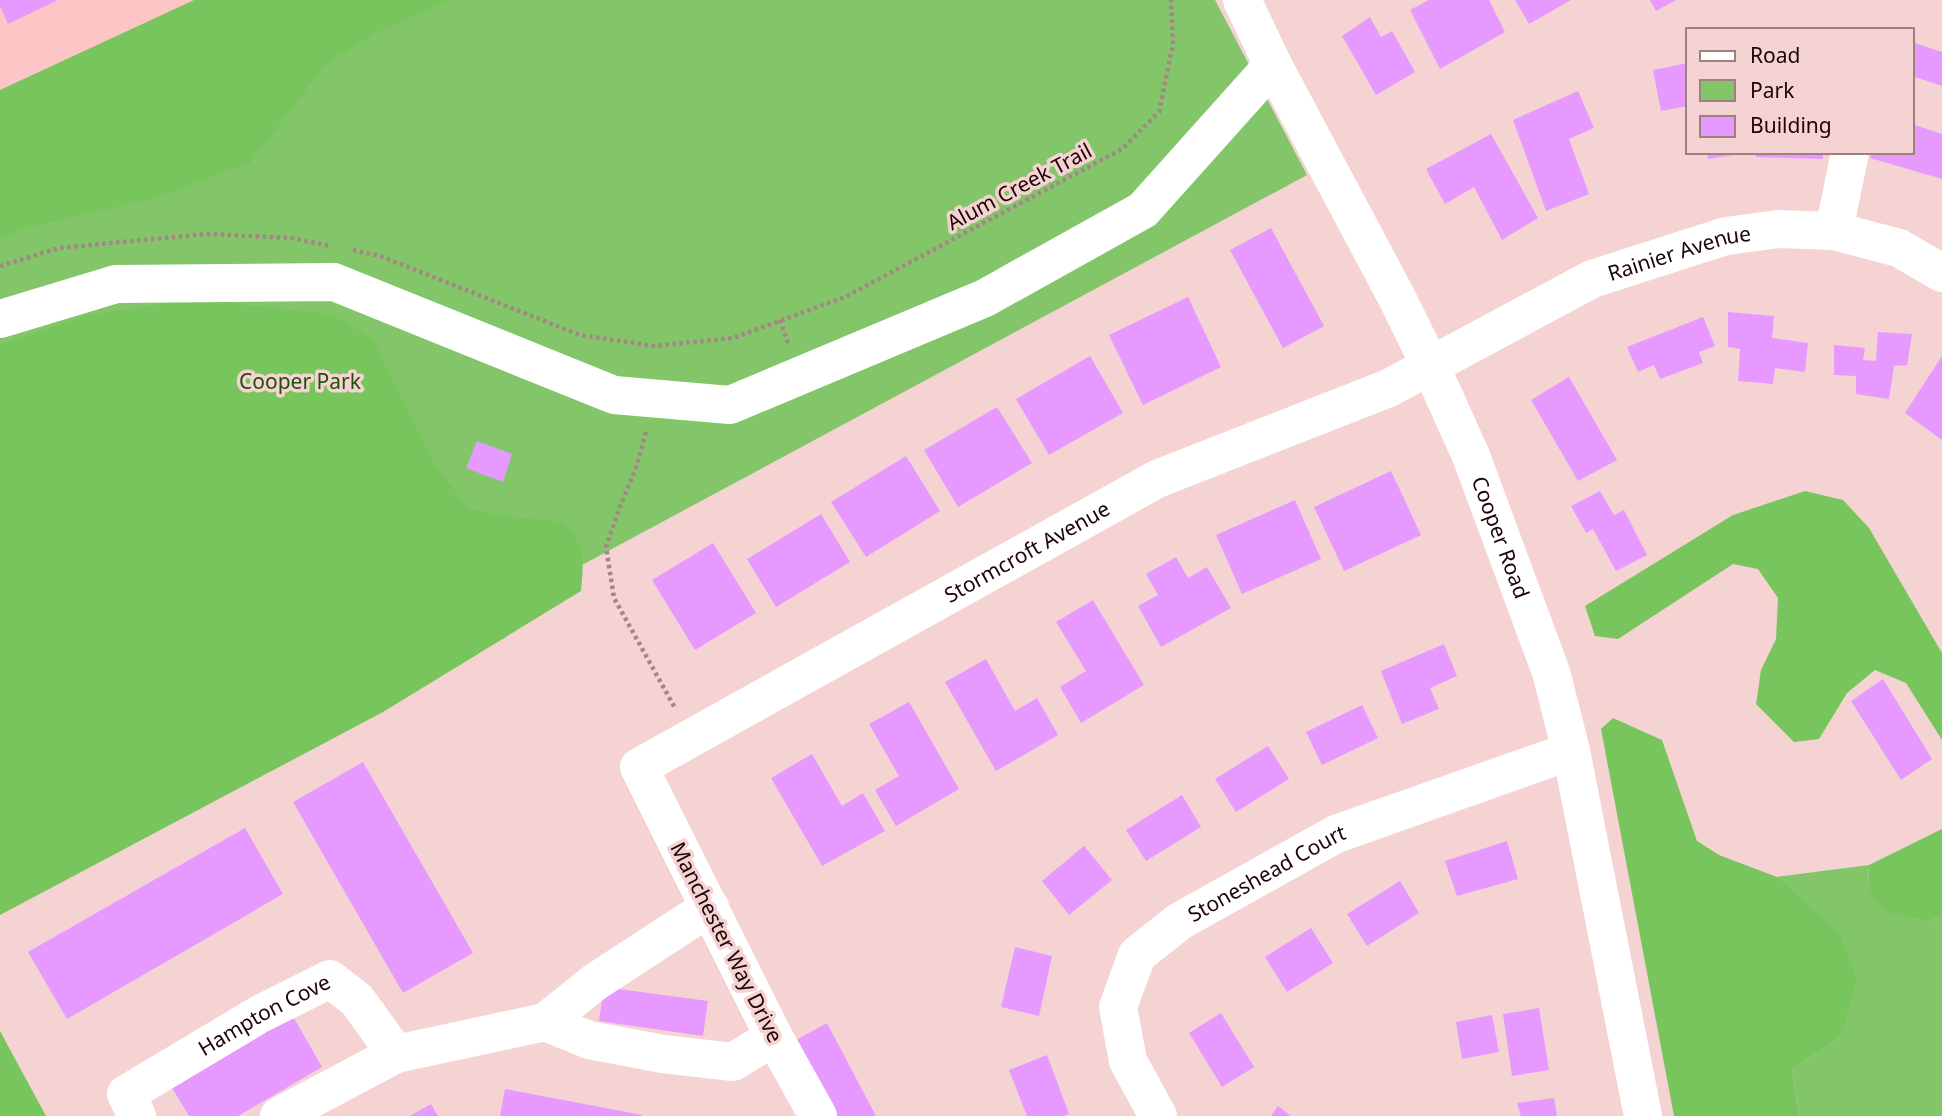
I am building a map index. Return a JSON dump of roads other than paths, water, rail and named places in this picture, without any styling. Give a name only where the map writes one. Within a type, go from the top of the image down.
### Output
[{"type":"street","name":"Cooper Road","points":[[1246,1],[1273,65],[1431,367],[1471,456],[1550,672],[1571,751],[1643,1116]]},
{"type":"street","points":[[0,319],[116,284],[334,282],[614,395],[730,405],[985,298],[1143,210],[1273,65]]},
{"type":"street","points":[[1834,231],[1850,154]]},
{"type":"street","name":"Rainier Avenue","points":[[1431,367],[1592,279],[1726,236],[1778,229],[1834,231],[1899,247],[1942,272]]},
{"type":"street","name":"Stormcroft Avenue","points":[[639,767],[1157,479],[1389,388],[1431,367]]},
{"type":"street","name":"Stoneshead Court","points":[[1158,1116],[1128,1061],[1118,1007],[1137,955],[1180,921],[1336,834],[1571,751]]},
{"type":"street","name":"Manchester Way Drive","points":[[639,767],[774,1037],[818,1116]]},
{"type":"street","points":[[279,1116],[396,1054],[545,1022],[595,982],[710,906]]},
{"type":"street","name":"Hampton Cove","points":[[131,1105],[260,1014],[330,979],[357,1000],[396,1054]]},
{"type":"street","points":[[545,1022],[589,1040],[663,1054],[733,1062],[774,1037]]},
{"type":"park label","name":"Cooper Park","points":[[300,381]]}]
